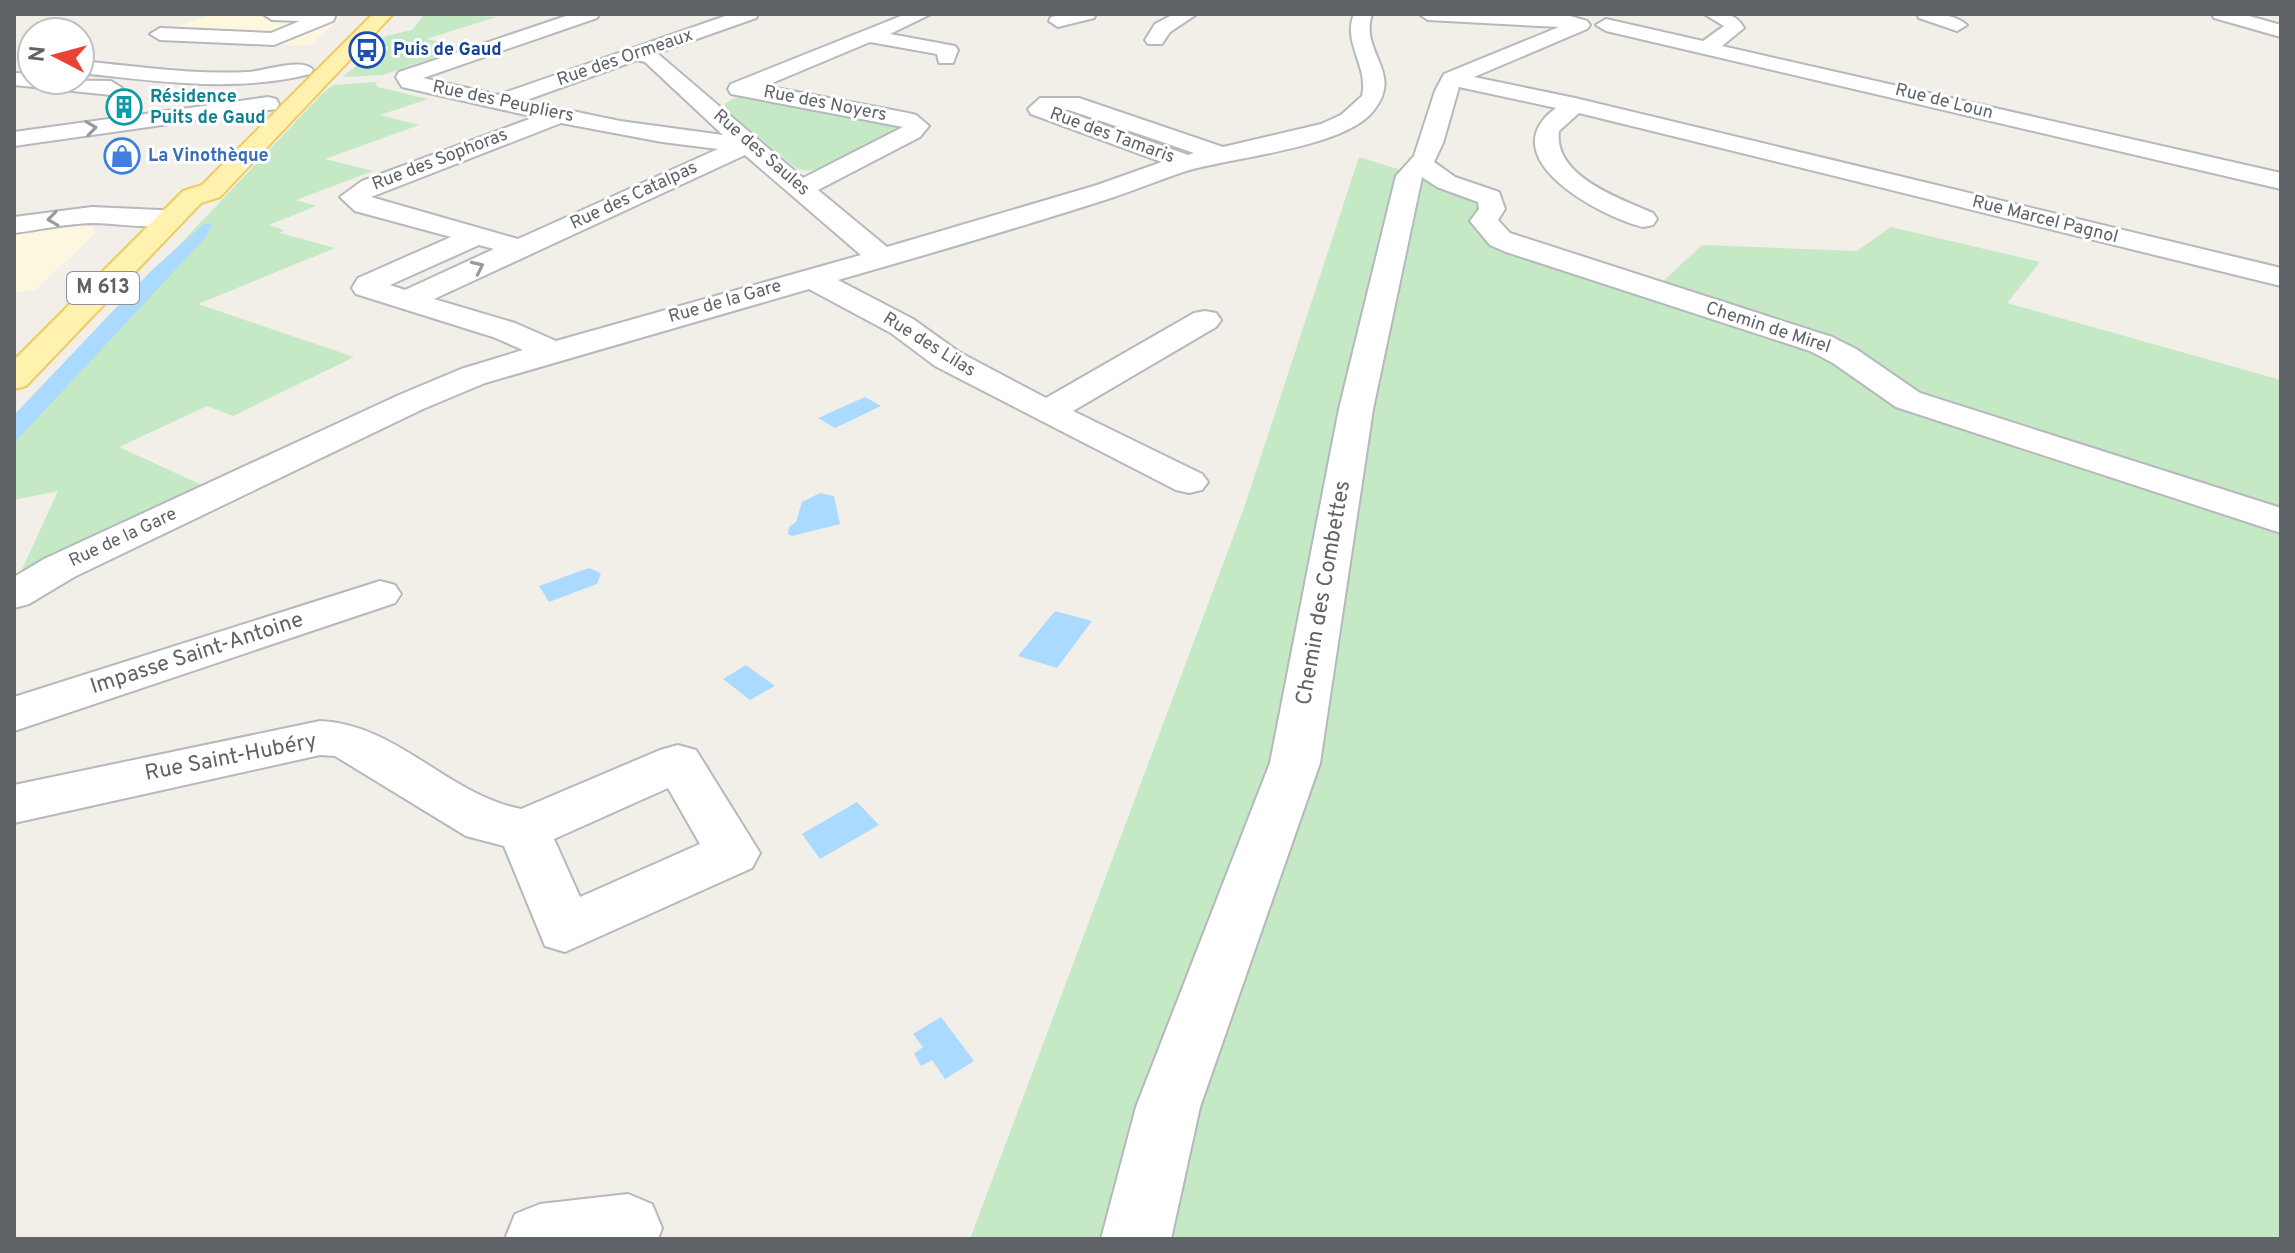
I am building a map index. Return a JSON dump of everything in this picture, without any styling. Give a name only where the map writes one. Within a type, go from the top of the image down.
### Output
[{"type":"main road","name":"M 613","points":[[182,207],[182,193],[268,104],[303,70],[365,21]]},
{"type":"main road","name":"M 613","points":[[14,379],[182,207],[211,191],[300,102],[365,21]]},
{"type":"main road","points":[[268,104],[300,102]]},
{"type":"street","points":[[160,34],[274,39],[326,17],[272,14]]},
{"type":"street","name":"Rue des Peupliers","points":[[590,14],[407,77],[410,82],[699,142],[747,144]]},
{"type":"street","name":"Rue des Ormeaux","points":[[502,101],[749,14]]},
{"type":"street","points":[[701,101],[742,88],[919,14]]},
{"type":"street","points":[[1058,21],[1087,14]]},
{"type":"street","points":[[1155,40],[1162,28],[1188,14]]},
{"type":"street","name":"Rue de la Gare","points":[[14,595],[59,568],[411,402],[473,376],[882,258],[1106,191],[1186,163],[1316,132],[1364,109],[1376,83],[1359,37],[1358,27],[1363,14]]},
{"type":"street","name":"Rue de Loun","points":[[1428,14],[1592,21],[2281,181]]},
{"type":"street","points":[[1709,46],[1734,28],[1731,22],[1713,14]]},
{"type":"street","points":[[1926,14],[1957,25]]},
{"type":"street","points":[[2221,14],[2281,31]]},
{"type":"street","points":[[297,29],[365,21]]},
{"type":"street","points":[[1452,79],[1592,21]]},
{"type":"street","points":[[868,36],[948,50],[946,59]]},
{"type":"street","points":[[1804,69],[1828,53]]},
{"type":"street","name":"Rue des Saules","points":[[636,54],[652,58],[747,144],[882,258]]},
{"type":"street","points":[[96,68],[258,79],[303,70]]},
{"type":"street","points":[[14,79],[164,92],[193,87],[207,77]]},
{"type":"street","name":"Rue Marcel Pagnol","points":[[1452,79],[1575,105],[2281,277]]},
{"type":"street","name":"Chemin des Combettes","points":[[1136,1239],[1168,1107],[1295,763],[1376,314],[1409,176],[1423,166],[1431,149],[1442,98],[1452,79]]},
{"type":"street","name":"Rue des Noyers","points":[[742,88],[908,120],[917,126],[912,132],[801,189]]},
{"type":"street","name":"Rue des Tamaris","points":[[1186,163],[1039,109],[1048,103],[1071,103],[1222,155]]},
{"type":"street","points":[[14,139],[268,104]]},
{"type":"street","points":[[1575,105],[1547,129],[1544,145],[1550,160],[1585,189],[1643,219]]},
{"type":"street","name":"Rue des Sophoras","points":[[477,236],[364,205],[353,197],[371,186],[563,114]]},
{"type":"street","name":"Rue des Catalpas","points":[[407,300],[747,144]]},
{"type":"street","name":"Chemin de Mirel","points":[[1423,166],[1446,182],[1490,198],[1492,209],[1484,221],[1500,239],[1516,246],[1821,344],[1856,361],[1892,392],[1908,400],[2281,521]]},
{"type":"street","points":[[14,225],[92,215],[135,219],[182,207]]},
{"type":"street","points":[[521,248],[477,236],[369,284],[367,288],[504,330],[552,351]]},
{"type":"street","name":"Rue des Lilas","points":[[811,278],[902,326],[947,359],[1189,482]]},
{"type":"street","points":[[1047,412],[1205,320]]},
{"type":"street","name":"Impasse Saint-Antoine","points":[[14,714],[380,594]]},
{"type":"street","name":"Rue Saint-Hubéry","points":[[14,804],[320,738],[342,739],[484,822],[524,830]]},
{"type":"street","points":[[540,1239],[628,1228]]},
{"type":"shaded area","points":[[213,14],[345,14],[309,46],[146,37]]},
{"type":"shaded area","points":[[57,224],[92,227],[95,233],[37,289],[14,293],[14,230]]},
{"type":"green space","points":[[425,14],[496,17],[426,39],[464,47],[383,75],[343,77],[371,53],[385,52],[389,47],[376,47],[386,36],[412,30]]},
{"type":"green space","points":[[376,82],[377,87],[428,99],[380,115],[419,125],[325,159],[373,171],[296,200],[316,206],[269,225],[284,230],[280,233],[335,248],[198,304],[354,357],[233,416],[207,406],[119,447],[204,486],[20,574],[58,491],[14,500],[14,420],[320,96],[333,85]]},
{"type":"green space","points":[[752,95],[903,125],[903,128],[835,164],[820,169],[796,168],[726,110],[725,104],[738,96]]},
{"type":"green space","points":[[1359,157],[1475,193],[1482,201],[1476,222],[1657,287],[1702,245],[1857,251],[1891,227],[2040,262],[2007,303],[2281,380],[2281,1239],[970,1239],[1244,508]]},
{"type":"water","points":[[204,224],[212,224],[205,238],[14,443],[14,415],[152,270]]},
{"type":"water","points":[[865,397],[881,406],[835,428],[818,418]]},
{"type":"water","points":[[820,493],[834,496],[840,524],[792,536],[788,534],[789,527],[796,522],[802,502]]},
{"type":"water","points":[[589,568],[601,573],[597,584],[549,602],[539,586]]},
{"type":"water","points":[[1055,611],[1092,621],[1057,668],[1018,656]]},
{"type":"water","points":[[746,665],[775,686],[750,700],[723,679]]},
{"type":"water","points":[[857,802],[879,825],[820,859],[802,834]]},
{"type":"water","points":[[941,1017],[974,1061],[945,1079],[932,1060],[921,1066],[914,1054],[923,1047],[913,1034]]},
{"type":"place","name":"Puis de Gaud","points":[[367,50]]},
{"type":"place","name":"Résidence Puits de Gaud","points":[[124,107]]},
{"type":"place","name":"La Vinothèque","points":[[122,156]]}]
